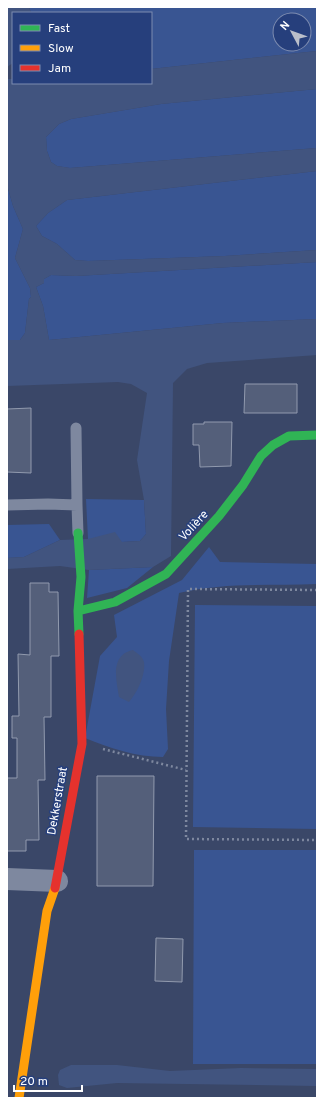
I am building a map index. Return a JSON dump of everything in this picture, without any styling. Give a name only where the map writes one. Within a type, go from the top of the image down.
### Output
[{"type":"street","name":"Volière","points":[[78,611],[115,602],[166,574],[219,516],[243,485],[261,456],[274,444],[289,436],[317,435]]},
{"type":"street","name":"Dekkerstraat","points":[[19,1098],[47,910],[57,881],[82,744],[78,611],[81,577],[78,533]]},
{"type":"street","points":[[7,879],[57,881]]},
{"type":"lane","name":"Dekkerstraat","points":[[76,428],[76,505],[78,533]]},
{"type":"lane","points":[[7,505],[76,505]]},
{"type":"path","points":[[317,590],[188,589],[186,770],[186,839],[317,840]]},
{"type":"path","points":[[82,744],[186,770]]},
{"type":"shaded area","points":[[7,7],[29,7],[31,12],[12,12],[12,64],[7,67]]},
{"type":"shaded area","points":[[29,7],[317,7],[317,51],[312,52],[312,12],[272,12],[272,52],[308,52],[152,69],[152,12],[31,12]]},
{"type":"shaded area","points":[[317,51],[317,89],[161,104],[71,119],[59,124],[46,137],[47,151],[51,162],[57,166],[70,168],[317,148],[317,171],[67,200],[48,213],[36,226],[42,236],[57,244],[75,260],[88,261],[225,256],[317,250],[317,262],[76,276],[51,275],[44,279],[44,283],[36,287],[43,306],[49,340],[223,323],[317,319],[317,355],[207,363],[187,369],[173,383],[171,556],[153,567],[89,570],[60,566],[7,569],[7,558],[24,557],[60,540],[88,539],[115,532],[122,542],[140,541],[146,534],[144,500],[137,460],[147,393],[131,384],[118,382],[7,386],[7,340],[20,340],[25,333],[29,299],[31,297],[30,288],[15,258],[23,229],[13,206],[7,185],[7,79],[12,79],[12,84],[152,84],[152,69]]},
{"type":"shaded area","points":[[317,89],[317,148],[70,168],[57,166],[51,162],[47,151],[46,137],[59,124],[71,119],[161,104]]},
{"type":"shaded area","points":[[317,171],[317,250],[225,256],[88,261],[75,260],[57,244],[42,236],[36,226],[48,213],[67,200]]},
{"type":"shaded area","points":[[7,185],[13,206],[23,229],[15,258],[30,288],[31,297],[29,299],[25,333],[20,340],[7,340]]},
{"type":"shaded area","points":[[317,262],[317,319],[223,323],[49,340],[43,306],[36,287],[44,283],[44,279],[51,275],[76,276]]},
{"type":"shaded area","points":[[86,499],[144,500],[146,534],[140,541],[122,542],[88,539]]},
{"type":"shaded area","points":[[49,524],[60,540],[24,557],[7,558],[7,525]]},
{"type":"shaded area","points":[[209,547],[220,562],[317,564],[317,584],[213,587],[179,593],[169,661],[166,709],[168,749],[163,757],[153,757],[123,751],[85,738],[100,656],[117,637],[114,615],[182,580]]},
{"type":"shaded area","points":[[153,567],[127,588],[87,598],[89,570]]},
{"type":"shaded area","points":[[195,605],[317,606],[317,829],[193,827]]},
{"type":"shaded area","points":[[133,650],[140,655],[144,662],[144,672],[135,694],[129,702],[119,697],[116,669],[121,657]]},
{"type":"shaded area","points":[[194,850],[317,850],[317,1064],[193,1064]]},
{"type":"shaded area","points":[[71,1065],[117,1065],[170,1071],[241,1068],[317,1069],[317,1086],[117,1083],[67,1088],[59,1085],[58,1075],[60,1070]]},
{"type":"building","points":[[245,384],[297,384],[297,413],[244,413]]},
{"type":"building","points":[[31,408],[31,473],[7,472],[7,409]]},
{"type":"building","points":[[204,422],[232,422],[231,466],[200,467],[199,445],[193,445],[193,424],[204,424]]},
{"type":"building","points":[[30,583],[49,583],[49,592],[58,592],[59,656],[51,656],[51,717],[44,717],[45,780],[38,780],[39,840],[26,840],[26,851],[7,851],[7,778],[17,778],[17,738],[12,738],[12,716],[19,716],[18,654],[30,655]]},
{"type":"building","points":[[97,776],[154,776],[153,886],[97,886]]},
{"type":"building","points":[[156,938],[183,939],[182,982],[155,981]]},
{"type":"traffic: fast","points":[[78,611],[115,602],[166,574],[219,516],[243,485],[261,456],[273,445],[289,436],[317,435]]},
{"type":"traffic: fast","points":[[78,533],[81,577],[78,611],[79,634]]},
{"type":"traffic: slow","points":[[19,1098],[47,911],[55,888]]},
{"type":"traffic: jam","points":[[55,888],[82,744],[79,634]]}]
